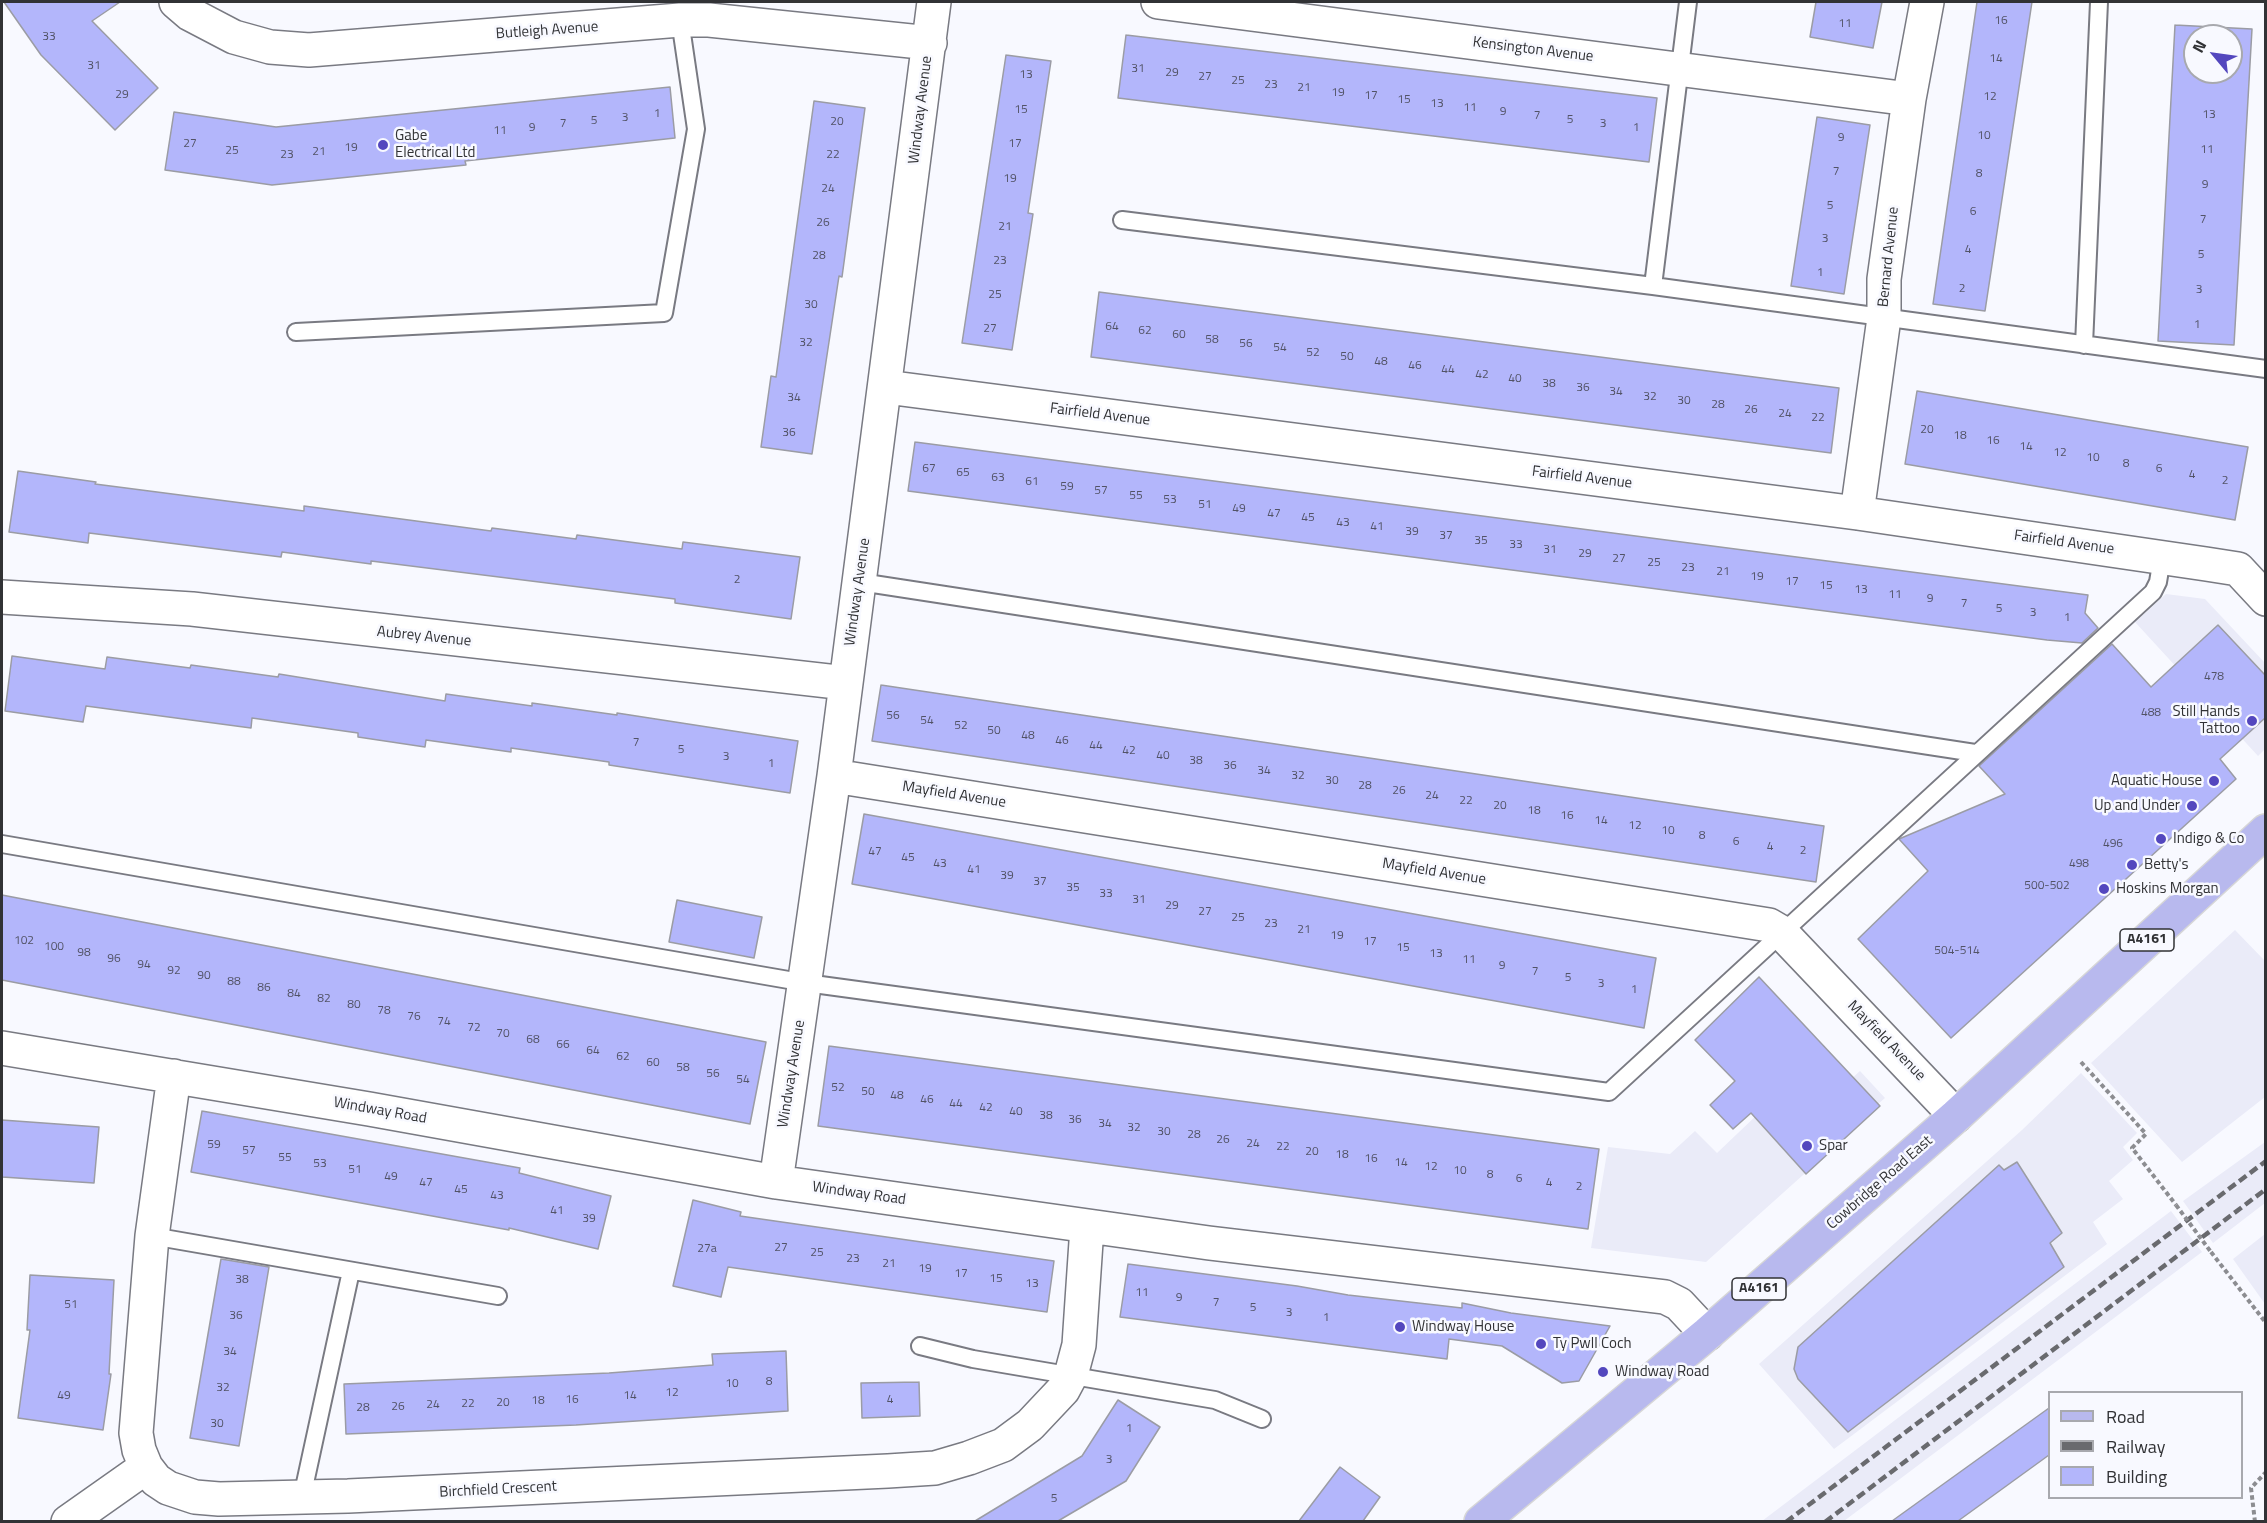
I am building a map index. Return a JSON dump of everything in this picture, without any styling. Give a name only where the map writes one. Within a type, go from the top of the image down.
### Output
[{"type":"main road","name":"Cowbridge Road East","points":[[1481,1521],[1707,1334],[1956,1116],[2265,831]]},
{"type":"street","name":"Butleigh Avenue","points":[[176,2],[190,14],[234,37],[270,47],[309,50],[680,20],[726,11],[930,43]]},
{"type":"street","name":"Windway Avenue","points":[[776,1182],[806,983],[860,582],[934,2]]},
{"type":"street","name":"Kensington Avenue","points":[[1158,2],[1909,99]]},
{"type":"street","name":"Bernard Avenue","points":[[1857,513],[1884,318],[1884,279],[1909,99],[1927,2]]},
{"type":"street","name":"Fairfield Avenue","points":[[886,387],[1857,513],[2162,558],[2238,570],[2265,598]]},
{"type":"street","name":"Aubrey Avenue","points":[[2,597],[192,609],[846,683]]},
{"type":"street","name":"Mayfield Avenue","points":[[834,776],[1769,925],[1781,932],[1956,1116]]},
{"type":"street","name":"Windway Road","points":[[2,1048],[776,1182],[1088,1227],[1665,1297],[1678,1304],[1707,1334]]},
{"type":"street","name":"Birchfield Crescent","points":[[174,1076],[152,1236],[136,1433],[139,1450],[146,1467],[156,1480],[168,1488],[195,1497],[219,1499],[497,1490],[935,1468],[969,1458],[1003,1445],[1030,1425],[1051,1405],[1071,1375],[1079,1345],[1088,1227]]},
{"type":"street","points":[[68,1521],[146,1467]]},
{"type":"lane","points":[[1653,286],[1688,2]]},
{"type":"lane","points":[[2085,345],[2098,2]]},
{"type":"lane","points":[[296,332],[664,313],[696,129],[680,20]]},
{"type":"lane","points":[[1122,220],[1653,286],[2265,369]]},
{"type":"lane","points":[[2,844],[806,983],[1609,1092],[2152,592],[2158,582],[2162,558]]},
{"type":"lane","points":[[860,582],[1975,753]]},
{"type":"lane","points":[[152,1236],[498,1296]]},
{"type":"lane","points":[[302,1497],[351,1270]]},
{"type":"lane","points":[[920,1346],[973,1359],[1215,1400],[1262,1419]]},
{"type":"path","points":[[2081,1062],[2146,1134],[2132,1148],[2265,1323]]},
{"type":"path","points":[[2255,1521],[2251,1488],[2265,1472]]},
{"type":"shaded area","points":[[2166,594],[2205,599],[2265,663],[2265,749],[2258,756],[2135,622]]},
{"type":"shaded area","points":[[2235,930],[2265,961],[2265,1097],[2182,1162],[2091,1063]]},
{"type":"shaded area","points":[[1860,1071],[1885,1098],[1878,1104],[1880,1106],[1706,1262],[1591,1248],[1608,1147],[1670,1154],[1695,1131],[1717,1153],[1759,1113],[1786,1138]]},
{"type":"shaded area","points":[[2081,1073],[2137,1133],[2123,1147],[2133,1160],[2109,1181],[2123,1199],[2093,1222],[2107,1244],[1834,1449],[1759,1364],[2022,1130]]},
{"type":"shaded area","points":[[2265,1142],[2265,1203],[2213,1243],[2183,1201]]},
{"type":"shaded area","points":[[2171,1211],[2202,1252],[1844,1521],[1762,1521]]},
{"type":"shaded area","points":[[2265,1234],[2265,1304],[2233,1259]]},
{"type":"building","points":[[4,2],[120,2],[92,21],[158,88],[115,130],[41,55]]},
{"type":"building","points":[[1816,2],[1882,2],[1873,48],[1810,37]]},
{"type":"building","points":[[1977,2],[2032,2],[1985,311],[1933,304]]},
{"type":"building","points":[[2175,25],[2183,25],[2183,84],[2243,84],[2243,29],[2252,29],[2234,345],[2158,341]]},
{"type":"building","points":[[1126,35],[1657,98],[1649,162],[1118,98]]},
{"type":"building","points":[[1006,55],[1051,61],[1028,213],[1033,214],[1012,350],[962,343]]},
{"type":"building","points":[[670,87],[675,138],[465,161],[466,165],[272,185],[165,170],[174,112],[276,127]]},
{"type":"building","points":[[814,101],[865,108],[842,277],[839,276],[812,454],[761,447],[771,376],[776,377]]},
{"type":"building","points":[[1817,117],[1870,125],[1844,294],[1791,286]]},
{"type":"building","points":[[1099,292],[1839,388],[1831,453],[1091,357]]},
{"type":"building","points":[[1917,391],[2248,447],[2235,520],[1905,464]]},
{"type":"building","points":[[915,442],[2088,595],[2085,613],[2098,628],[2082,643],[2047,640],[908,491]]},
{"type":"building","points":[[18,471],[96,482],[95,484],[304,511],[304,506],[491,531],[492,528],[576,539],[577,535],[682,549],[683,542],[800,557],[791,619],[675,603],[675,599],[371,561],[371,564],[282,552],[281,557],[89,533],[88,543],[9,532]]},
{"type":"building","points":[[2218,625],[2265,675],[2265,718],[2220,759],[2236,779],[1951,1038],[1858,939],[1928,871],[1899,839],[2005,794],[1979,766],[2112,644],[2151,687]]},
{"type":"building","points":[[12,656],[105,669],[107,657],[190,668],[191,665],[278,677],[279,674],[445,701],[446,694],[532,706],[532,703],[617,715],[617,713],[798,741],[790,793],[511,748],[511,752],[426,740],[425,747],[358,737],[358,733],[252,718],[251,728],[86,706],[83,722],[5,711]]},
{"type":"building","points":[[881,685],[1824,826],[1816,882],[872,741]]},
{"type":"building","points":[[864,814],[1656,958],[1644,1028],[852,884]]},
{"type":"building","points":[[2,895],[766,1042],[750,1124],[2,980]]},
{"type":"building","points":[[677,900],[762,917],[754,958],[669,942]]},
{"type":"building","points":[[1759,977],[1880,1106],[1806,1174],[1751,1113],[1733,1129],[1710,1105],[1735,1081],[1695,1040]]},
{"type":"building","points":[[829,1046],[1599,1149],[1588,1229],[818,1126]]},
{"type":"building","points":[[202,1111],[520,1168],[519,1173],[611,1196],[598,1249],[509,1228],[509,1230],[191,1172]]},
{"type":"building","points":[[2,1120],[99,1127],[94,1183],[2,1177]]},
{"type":"building","points":[[2017,1162],[2062,1233],[2050,1243],[2064,1267],[1848,1432],[1798,1379],[1794,1369],[1798,1347],[1999,1165],[2004,1170]]},
{"type":"building","points":[[693,1200],[741,1212],[740,1216],[1054,1261],[1047,1312],[728,1267],[721,1297],[673,1286]]},
{"type":"building","points":[[221,1259],[269,1267],[239,1446],[190,1438]]},
{"type":"building","points":[[1128,1264],[1348,1295],[1462,1308],[1462,1303],[1511,1313],[1610,1326],[1579,1381],[1562,1383],[1502,1346],[1449,1339],[1447,1359],[1120,1317]]},
{"type":"building","points":[[30,1275],[114,1280],[109,1374],[111,1374],[103,1430],[18,1418],[30,1330],[27,1330]]},
{"type":"building","points":[[786,1351],[788,1411],[576,1425],[346,1434],[344,1384],[609,1373],[713,1365],[712,1354]]},
{"type":"building","points":[[919,1382],[920,1416],[862,1418],[861,1383]]},
{"type":"building","points":[[1118,1400],[1160,1427],[1126,1481],[1058,1521],[975,1521],[1082,1456]]},
{"type":"building","points":[[2048,1409],[2048,1456],[1958,1521],[1892,1521]]},
{"type":"building","points":[[1340,1467],[1380,1497],[1363,1521],[1299,1521]]},
{"type":"railway","points":[[1786,1522],[2266,1161]]},
{"type":"railway","points":[[1825,1522],[2266,1189]]},
{"type":"place","name":"Gabe Electrical Ltd","points":[[383,145]]},
{"type":"place","name":"Still Hands Tattoo","points":[[2252,721]]},
{"type":"place","name":"Aquatic House","points":[[2214,781]]},
{"type":"place","name":"Up and Under","points":[[2192,806]]},
{"type":"place","name":"Indigo & Co","points":[[2161,839]]},
{"type":"place","name":"Betty's","points":[[2132,865]]},
{"type":"place","name":"Hoskins Morgan","points":[[2104,889]]},
{"type":"place","name":"Spar","points":[[1807,1146]]},
{"type":"place","name":"Windway House","points":[[1400,1327]]},
{"type":"place","name":"Ty Pwll Coch","points":[[1541,1344]]},
{"type":"place","name":"Windway Road","points":[[1603,1372]]}]
